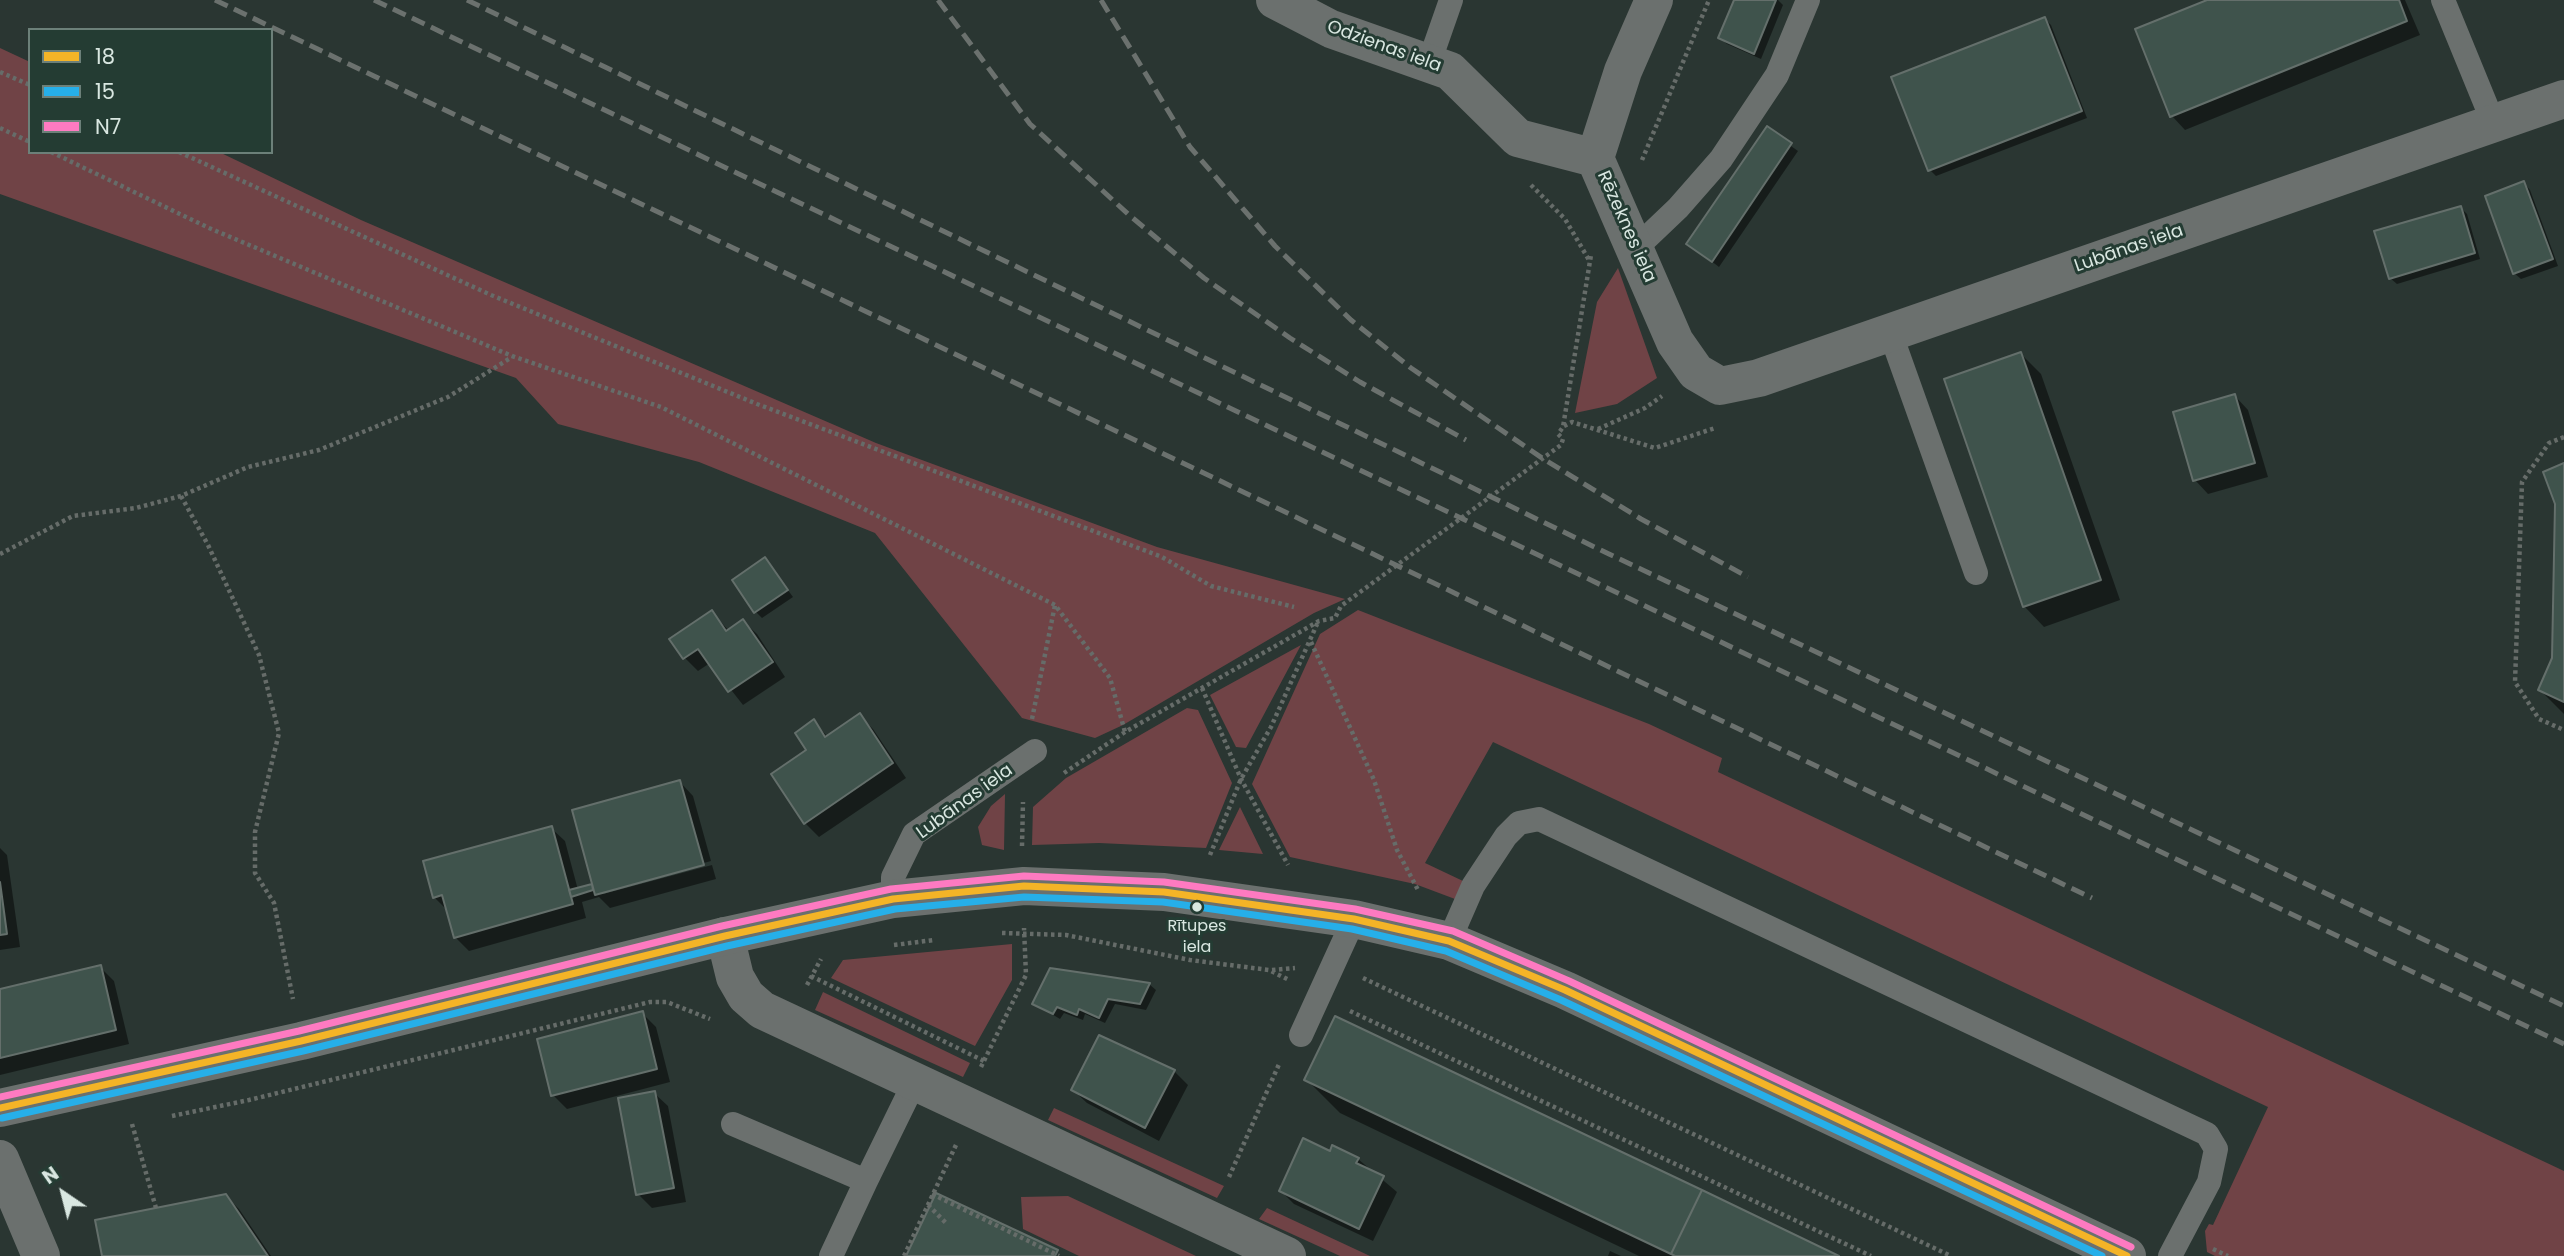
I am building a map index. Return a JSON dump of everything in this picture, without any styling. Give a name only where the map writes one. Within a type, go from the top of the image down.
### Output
[{"type":"street","name":"Odzienas iela","points":[[1275,0],[1331,29],[1450,71],[1518,138],[1595,158]]},
{"type":"street","name":"Rēzeknes iela","points":[[1654,0],[1623,71],[1595,158],[1617,201],[1675,342],[1696,372]]},
{"type":"street","name":"Lubānas iela","points":[[1696,372],[1720,386],[1759,378],[2564,99]]},
{"type":"street","points":[[0,1108],[301,1041],[725,936],[893,899],[1024,886],[1164,892],[1353,919],[1449,941],[1565,990],[2127,1256]]},
{"type":"street","points":[[725,936],[729,961],[746,996],[762,1010],[1287,1256]]},
{"type":"street","points":[[0,1159],[41,1256]]},
{"type":"lane","points":[[1429,63],[1451,0]]},
{"type":"lane","points":[[1636,248],[1678,208],[1721,159],[1777,75],[1808,0]]},
{"type":"lane","points":[[2442,0],[2493,122]]},
{"type":"lane","points":[[1890,332],[1976,573]]},
{"type":"lane","name":"Lubānas iela","points":[[893,899],[893,877],[915,834],[1033,739]]},
{"type":"lane","points":[[1449,941],[1473,886],[1506,836],[1519,823],[1539,819],[2207,1134],[2216,1149],[2209,1182],[2170,1256]]},
{"type":"lane","points":[[1301,1035],[1353,919]]},
{"type":"lane","points":[[831,1256],[915,1081]]},
{"type":"lane","points":[[733,1124],[866,1181]]},
{"type":"path","points":[[1640,166],[1709,0]]},
{"type":"path","points":[[0,72],[28,84]]},
{"type":"path","points":[[0,128],[28,141]]},
{"type":"path","points":[[1550,146],[1529,171],[1532,189],[1565,219],[1589,261]]},
{"type":"path","points":[[55,154],[209,228],[512,356],[661,407],[1055,605],[1110,678],[1125,733]]},
{"type":"path","points":[[183,154],[491,295],[757,404],[1162,557],[1210,586],[1294,607]]},
{"type":"path","points":[[1054,780],[1125,733],[1202,688],[1319,621],[1335,618],[1341,606],[1561,445],[1563,439],[1558,435],[1563,427],[1589,261],[1601,230],[1617,201]]},
{"type":"path","points":[[0,554],[73,516],[136,508],[181,496],[248,467],[319,450],[448,397],[512,356]]},
{"type":"path","points":[[1563,427],[1572,422],[1598,429],[1646,408],[1696,372]]},
{"type":"path","points":[[2564,436],[2549,443],[2522,482],[2515,682],[2539,719],[2564,730]]},
{"type":"path","points":[[181,496],[208,545],[259,655],[279,733],[255,832],[255,873],[274,903],[301,1041]]},
{"type":"path","points":[[1033,739],[1055,605]]},
{"type":"path","points":[[1210,855],[1241,779],[1271,727],[1319,621]]},
{"type":"path","points":[[1311,642],[1374,780],[1397,850],[1419,894]]},
{"type":"path","points":[[1202,688],[1241,779],[1287,865]]},
{"type":"path","points":[[904,1256],[960,1135],[948,1129],[1026,975],[1023,802],[1033,794]]},
{"type":"path","points":[[988,935],[1066,935],[1189,960],[1269,970],[1334,964],[1951,1256]]},
{"type":"path","points":[[882,946],[948,939]]},
{"type":"path","points":[[792,1024],[820,960],[832,957]]},
{"type":"path","points":[[1269,970],[1320,997],[1871,1256]]},
{"type":"path","points":[[811,976],[984,1061]]},
{"type":"path","points":[[158,1119],[250,1100],[650,1002],[667,1002],[715,1021]]},
{"type":"path","points":[[1228,1177],[1288,1045],[1301,1035]]},
{"type":"path","points":[[119,1127],[145,1121]]},
{"type":"path","points":[[132,1124],[156,1208]]},
{"type":"path","points":[[932,1194],[1059,1256]]},
{"type":"path","points":[[928,1205],[947,1224]]},
{"type":"shaded area","points":[[0,48],[28,61],[28,154],[223,154],[361,220],[876,443],[1157,547],[1345,599],[1314,613],[1123,725],[1095,738],[1022,718],[875,533],[699,462],[558,424],[516,378],[0,194]]},
{"type":"shaded area","points":[[1618,268],[1657,378],[1617,404],[1575,413],[1597,302]]},
{"type":"shaded area","points":[[1358,610],[1649,724],[1722,758],[1718,772],[2564,1171],[2564,1256],[2215,1256],[2207,1252],[2205,1231],[2209,1224],[2213,1225],[2268,1107],[1493,742],[1425,863],[1463,881],[1455,899],[1415,884],[1290,857],[1252,784],[1320,634]]},
{"type":"shaded area","points":[[1301,645],[1246,748],[1236,747],[1210,695]]},
{"type":"shaded area","points":[[1187,708],[1198,710],[1232,783],[1206,848],[1099,843],[1032,845],[1033,807],[1066,778]]},
{"type":"shaded area","points":[[1005,794],[1004,850],[982,845],[978,827],[991,806]]},
{"type":"shaded area","points":[[1240,807],[1263,854],[1219,850]]},
{"type":"shaded area","points":[[1012,944],[1012,980],[975,1046],[831,978],[843,960]]},
{"type":"shaded area","points":[[823,992],[970,1063],[963,1077],[815,1010]]},
{"type":"shaded area","points":[[1054,1108],[1224,1186],[1217,1198],[1048,1120]]},
{"type":"shaded area","points":[[1068,1196],[1196,1256],[1079,1256],[1023,1229],[1021,1197]]},
{"type":"shaded area","points":[[1267,1208],[1370,1256],[1340,1256],[1259,1219]]},
{"type":"building","points":[[1734,0],[1776,0],[1754,54],[1718,38]]},
{"type":"building","points":[[2207,0],[2399,0],[2407,21],[2170,117],[2135,29]]},
{"type":"building","points":[[2045,17],[2082,111],[1928,171],[1891,77]]},
{"type":"building","points":[[1767,126],[1792,143],[1712,262],[1686,244]]},
{"type":"building","points":[[2524,181],[2553,259],[2513,274],[2485,196]]},
{"type":"building","points":[[2461,206],[2475,253],[2389,279],[2374,231]]},
{"type":"building","points":[[2021,352],[2101,580],[2023,607],[1944,379]]},
{"type":"building","points":[[2235,394],[2255,463],[2193,481],[2173,412]]},
{"type":"building","points":[[2564,463],[2564,702],[2538,690],[2552,658],[2555,504],[2543,472]]},
{"type":"building","points":[[765,557],[788,590],[754,613],[732,580]]},
{"type":"building","points":[[712,610],[726,631],[743,619],[773,662],[728,692],[698,649],[683,659],[669,639]]},
{"type":"building","points":[[860,713],[893,763],[804,824],[771,774],[806,750],[795,733],[814,719],[825,737]]},
{"type":"building","points":[[680,780],[704,865],[595,895],[572,810]]},
{"type":"building","points":[[552,826],[573,904],[454,938],[442,895],[433,898],[423,861]]},
{"type":"building","points":[[0,882],[7,934],[0,935]]},
{"type":"building","points":[[592,884],[593,890],[571,897],[569,890]]},
{"type":"building","points":[[101,965],[116,1030],[0,1058],[0,989]]},
{"type":"building","points":[[1050,968],[1150,983],[1140,1004],[1108,999],[1099,1018],[1079,1009],[1077,1015],[1057,1007],[1053,1014],[1032,1004]]},
{"type":"building","points":[[643,1011],[657,1069],[551,1096],[537,1039]]},
{"type":"building","points":[[1335,1016],[1702,1190],[1671,1254],[1304,1080]]},
{"type":"building","points":[[1099,1035],[1175,1070],[1145,1128],[1071,1090]]},
{"type":"building","points":[[655,1091],[674,1188],[636,1195],[618,1098]]},
{"type":"building","points":[[1303,1138],[1330,1151],[1332,1145],[1359,1158],[1356,1163],[1384,1176],[1359,1229],[1279,1191]]},
{"type":"building","points":[[1702,1190],[1839,1256],[1675,1256],[1671,1254]]},
{"type":"building","points":[[936,1193],[1058,1250],[1055,1256],[906,1256]]},
{"type":"building","points":[[226,1194],[268,1256],[102,1256],[95,1220]]},
{"type":"railway","points":[[215,0],[2092,898]]},
{"type":"railway","points":[[374,0],[2564,1044]]},
{"type":"railway","points":[[467,0],[1609,554],[2564,1006]]},
{"type":"railway","points":[[938,0],[1030,124],[1128,214],[1204,278],[1290,338],[1360,382],[1466,440]]},
{"type":"railway","points":[[1101,0],[1190,147],[1275,246],[1351,320],[1411,368],[1542,458],[1641,519],[1748,577]]},
{"type":"transit line","name":"N7","points":[[0,1097],[299,1031],[722,926],[891,889],[1024,876],[1164,882],[1355,909],[1453,931],[1569,981],[2131,1247]]},
{"type":"transit line","name":"18","points":[[0,1108],[301,1041],[725,936],[893,899],[1024,886],[1164,892],[1354,919],[1449,941],[1565,990],[2127,1256]]},
{"type":"transit line","name":"15","points":[[2,1118],[303,1051],[727,946],[895,909],[1024,897],[1163,902],[1352,929],[1446,951],[1561,1000],[2102,1256]]},
{"type":"place","name":"Rītupes iela","points":[[1197,907]]}]
